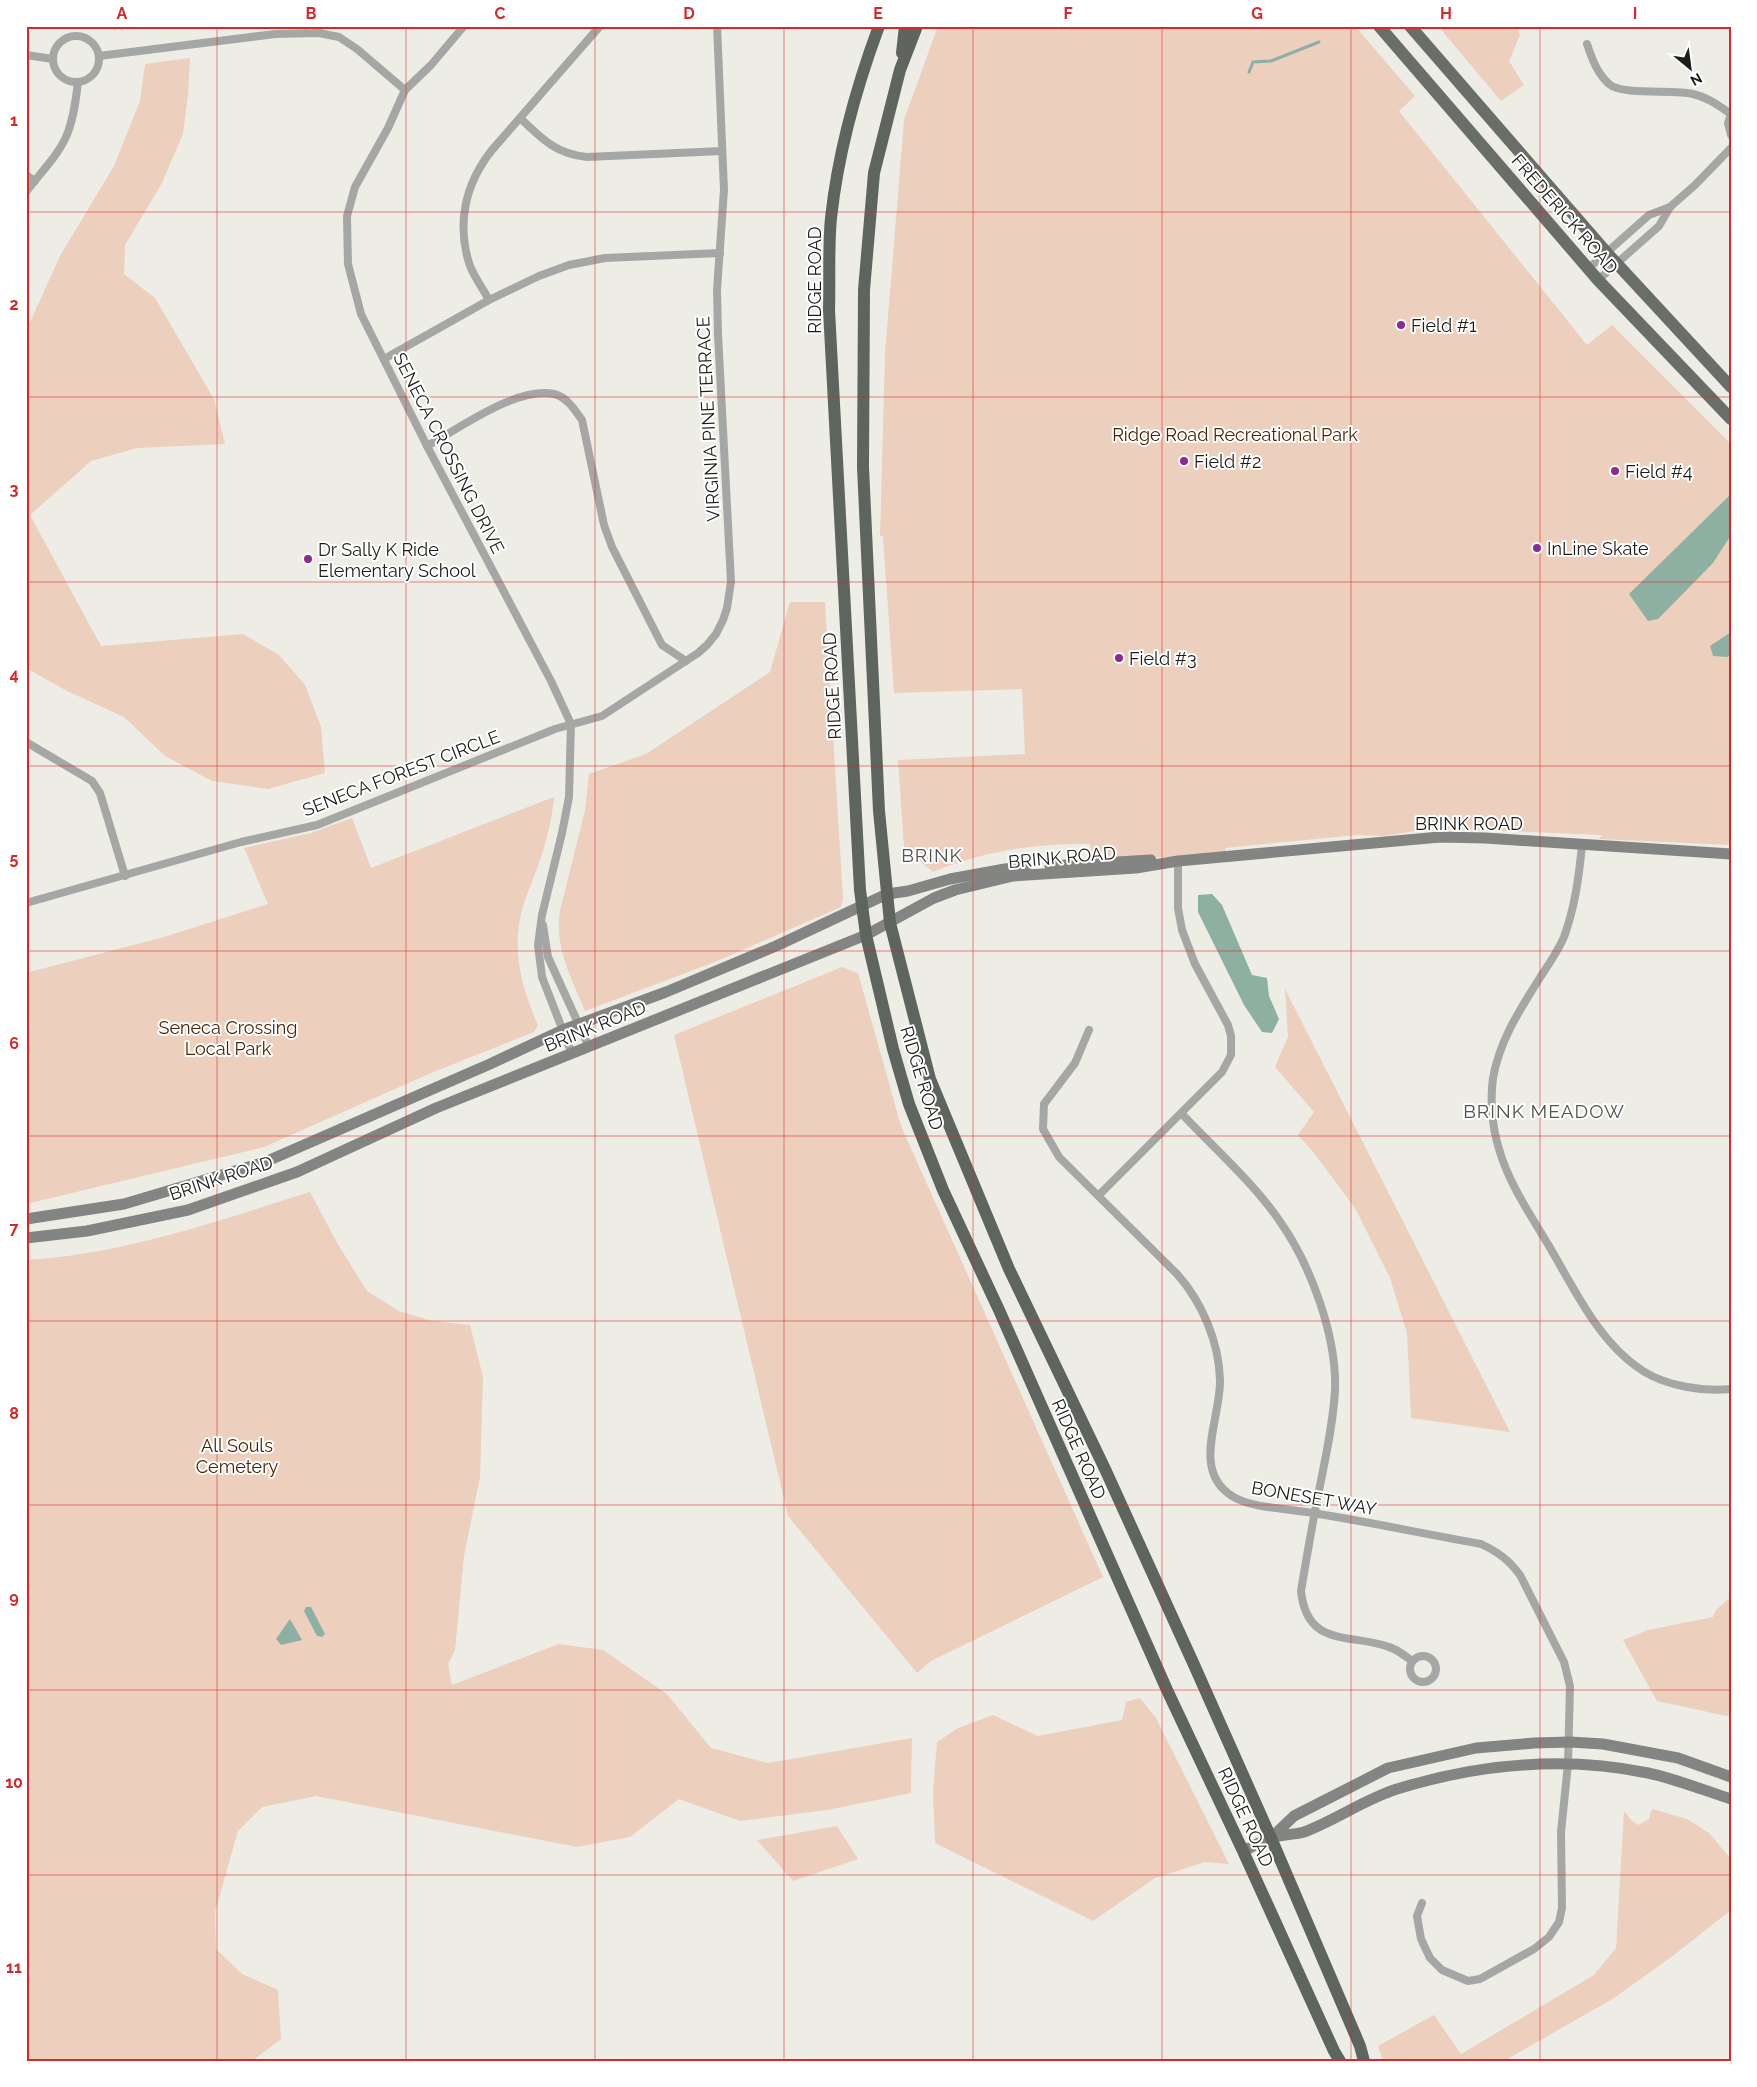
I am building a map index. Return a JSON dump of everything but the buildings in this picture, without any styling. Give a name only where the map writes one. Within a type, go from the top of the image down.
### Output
[{"type":"highway","name":"RIDGE ROAD","points":[[878,26],[855,98],[842,151],[831,219],[829,310],[861,906],[866,935],[893,1049],[909,1104],[943,1190],[999,1310],[1163,1681],[1340,2061]]},
{"type":"highway","points":[[900,70],[905,26]]},
{"type":"highway","name":"RIDGE ROAD","points":[[918,26],[900,70],[874,173],[864,290],[863,467],[880,811],[890,923],[930,1079],[998,1242],[1105,1468],[1271,1838],[1360,2046],[1364,2061]]},
{"type":"main road","name":"FREDERICK ROAD","points":[[1379,26],[1588,269],[1731,419]]},
{"type":"main road","name":"FREDERICK ROAD","points":[[1410,26],[1607,253],[1731,387]]},
{"type":"main road","name":"BRINK ROAD","points":[[26,1238],[87,1231],[188,1210],[297,1172],[436,1108],[866,935],[911,910],[955,890],[1013,876],[1136,868],[1178,861],[1440,837],[1485,838],[1731,854]]},
{"type":"main road","name":"BRINK ROAD","points":[[26,1219],[124,1204],[265,1162],[563,1030],[685,984],[776,946],[887,894],[908,891],[950,879],[1005,868],[1149,860],[1178,861]]},
{"type":"main road","points":[[1271,1838],[1294,1816],[1388,1768],[1476,1748],[1570,1742],[1603,1744],[1659,1754],[1731,1777]]},
{"type":"main road","points":[[1243,1851],[1271,1838],[1303,1832],[1396,1790],[1482,1769],[1522,1765],[1568,1764],[1612,1768],[1648,1774],[1690,1785],[1731,1799]]},
{"type":"street","points":[[72,26],[74,36]]},
{"type":"street","name":"SENECA CROSSING DRIVE","points":[[464,26],[431,65],[404,90],[388,128],[355,187],[347,216],[348,264],[361,314],[427,446],[551,681],[570,724],[569,797],[542,916],[538,946],[542,977],[572,1054]]},
{"type":"street","points":[[489,300],[471,267],[466,248],[463,218],[472,181],[481,164],[600,26]]},
{"type":"street","name":"VIRGINIA PINE TERRACE","points":[[570,724],[592,719],[611,711],[698,653],[716,634],[727,608],[730,589],[717,290],[724,190],[717,26]]},
{"type":"street","points":[[99,56],[275,34],[319,33],[339,37],[345,41],[404,90]]},
{"type":"street","points":[[74,36],[87,38],[93,43],[99,56],[99,63],[92,76],[78,82],[64,79],[58,73],[53,59],[55,49],[60,43],[66,38],[74,36]]},
{"type":"street","points":[[1587,44],[1597,70],[1611,86],[1629,91],[1675,91],[1695,94],[1731,114],[1728,123],[1731,135]]},
{"type":"street","points":[[26,55],[53,59]]},
{"type":"street","points":[[26,192],[50,162],[68,133],[75,107],[78,82]]},
{"type":"street","points":[[520,118],[544,140],[561,152],[573,156],[722,151]]},
{"type":"street","points":[[1588,269],[1649,215],[1670,207],[1695,185],[1731,148]]},
{"type":"street","points":[[26,175],[35,181]]},
{"type":"street","points":[[1598,280],[1660,226],[1670,207]]},
{"type":"street","points":[[384,359],[489,300],[539,276],[570,265],[605,258],[720,253]]},
{"type":"street","points":[[427,446],[510,400],[528,394],[553,394],[572,406],[582,420],[604,525],[612,547],[662,645],[686,661]]},
{"type":"street","name":"SENECA FOREST CIRCLE","points":[[26,903],[241,842],[317,825],[570,724]]},
{"type":"street","points":[[26,742],[92,781],[100,793],[125,876]]},
{"type":"street","points":[[1582,845],[1578,886],[1564,937],[1514,1018],[1502,1045],[1493,1077],[1494,1131],[1512,1184],[1595,1324],[1619,1352],[1644,1372],[1684,1387],[1716,1390],[1731,1389]]},
{"type":"street","points":[[1099,1195],[1222,1072],[1231,1055],[1232,1045],[1228,1025],[1195,964],[1182,930],[1178,908],[1178,861]]},
{"type":"street","name":"SENECA CROSSING DRIVE","points":[[542,916],[548,957],[589,1047]]},
{"type":"street","name":"BONESET WAY","points":[[1089,1030],[1075,1064],[1044,1104],[1044,1129],[1059,1157],[1186,1284],[1203,1312],[1212,1337],[1220,1378],[1217,1410],[1210,1447],[1210,1463],[1214,1475],[1221,1486],[1232,1496],[1246,1502],[1480,1544],[1497,1551],[1510,1562],[1529,1592],[1564,1662],[1570,1686],[1570,1742],[1561,1832],[1562,1908],[1559,1922],[1549,1937],[1534,1949],[1480,1979],[1468,1981],[1442,1970],[1430,1958],[1421,1939],[1417,1916],[1422,1903]]},
{"type":"street","points":[[1182,1114],[1280,1221],[1294,1242],[1308,1271],[1322,1311],[1330,1345],[1335,1388],[1331,1431],[1301,1591],[1302,1604],[1311,1620],[1326,1634],[1336,1638],[1389,1647],[1412,1661]]},
{"type":"green space","name":"Ridge Road Recreational Park","points":[[938,26],[1355,26],[1415,96],[1399,111],[1587,345],[1612,325],[1731,444],[1731,845],[1599,839],[1602,835],[1432,828],[1385,836],[1357,835],[1225,848],[1228,856],[1091,858],[1090,844],[1050,845],[991,854],[933,872],[904,847],[898,760],[1025,754],[1022,689],[894,693],[883,536],[880,536],[885,354],[904,120]]},
{"type":"green space","points":[[1438,26],[1516,26],[1520,35],[1509,61],[1524,85],[1501,101]]},
{"type":"green space","points":[[190,58],[183,134],[162,183],[125,245],[124,274],[155,298],[214,399],[225,444],[137,448],[91,461],[30,515],[101,646],[243,634],[279,655],[305,685],[321,727],[325,773],[268,789],[212,781],[165,756],[124,717],[67,691],[26,668],[26,331],[60,256],[114,166],[140,101],[145,64]]},
{"type":"green space","points":[[790,602],[825,602],[843,898],[841,907],[717,961],[585,1011],[565,963],[559,924],[560,911],[585,810],[589,774],[646,754],[770,672]]},
{"type":"green space","name":"Seneca Crossing Local Park","points":[[554,797],[547,837],[523,906],[518,937],[518,952],[523,982],[538,1025],[534,1032],[431,1073],[264,1147],[26,1204],[26,973],[164,937],[268,904],[244,848],[311,833],[352,818],[371,868]]},
{"type":"green space","points":[[842,967],[858,973],[901,1126],[1103,1577],[931,1661],[917,1673],[788,1516],[674,1035]]},
{"type":"green space","points":[[1285,989],[1510,1432],[1411,1418],[1407,1333],[1390,1278],[1355,1208],[1314,1153],[1298,1135],[1314,1112],[1275,1067],[1288,1037]]},
{"type":"green space","name":"All Souls Cemetery","points":[[310,1192],[337,1243],[367,1291],[399,1311],[432,1321],[470,1325],[483,1377],[480,1477],[464,1556],[455,1650],[448,1664],[452,1685],[559,1644],[603,1650],[667,1694],[711,1748],[768,1763],[912,1738],[911,1793],[827,1810],[740,1821],[679,1799],[630,1837],[577,1847],[316,1796],[262,1807],[238,1831],[215,1912],[216,1949],[242,1974],[278,1990],[281,2039],[252,2061],[26,2061],[26,1260],[98,1251],[170,1235]]},
{"type":"green space","points":[[1731,1597],[1731,1717],[1657,1701],[1623,1640],[1648,1630],[1713,1617],[1716,1610]]},
{"type":"green space","points":[[1140,1698],[1156,1718],[1229,1864],[1205,1862],[1155,1878],[1093,1921],[935,1843],[933,1791],[937,1742],[958,1728],[993,1715],[1038,1736],[1122,1720],[1126,1702]]},
{"type":"green space","points":[[1652,1809],[1687,1819],[1709,1833],[1731,1859],[1731,1910],[1674,1955],[1614,1998],[1504,2061],[1383,2061],[1378,2046],[1434,2015],[1461,2054],[1594,1975],[1616,1948],[1624,1811],[1638,1825],[1649,1819]]},
{"type":"green space","points":[[837,1826],[858,1859],[793,1881],[757,1840]]},
{"type":"shaded area","points":[[1731,494],[1731,535],[1713,563],[1658,619],[1648,621],[1629,594]]},
{"type":"shaded area","points":[[1731,632],[1731,655],[1727,657],[1713,656],[1710,646]]},
{"type":"shaded area","points":[[1212,894],[1222,905],[1252,975],[1267,978],[1269,996],[1279,1019],[1272,1033],[1262,1032],[1244,1005],[1198,912],[1198,895]]},
{"type":"shaded area","points":[[306,1607],[311,1607],[325,1634],[322,1637],[317,1636],[304,1611]]},
{"type":"shaded area","points":[[290,1619],[302,1640],[281,1645],[276,1639]]},
{"type":"waterway","points":[[1249,72],[1253,62],[1271,61],[1319,42]]},
{"type":"place","name":"Field #1","points":[[1401,325]]},
{"type":"place","name":"Field #2","points":[[1184,461]]},
{"type":"place","name":"Field #4","points":[[1615,471]]},
{"type":"place","name":"InLine Skate","points":[[1537,548]]},
{"type":"place","name":"Dr Sally K Ride Elementary School","points":[[308,559]]},
{"type":"place","name":"Field #3","points":[[1119,658]]},
{"type":"district","name":"BRINK","points":[[932,855]]},
{"type":"district","name":"BRINK MEADOW","points":[[1544,1111]]}]
